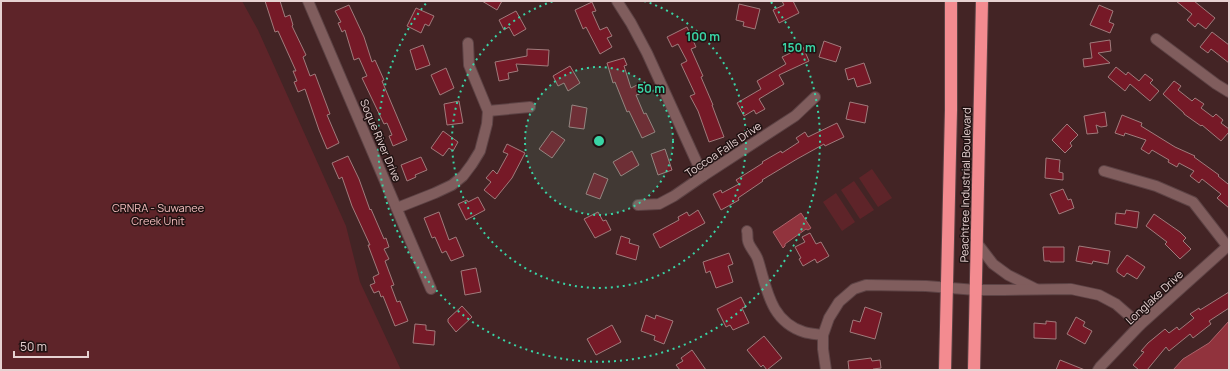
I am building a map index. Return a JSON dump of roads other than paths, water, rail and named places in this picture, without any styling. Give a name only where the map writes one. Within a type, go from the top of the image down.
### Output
[{"type":"highway","name":"Peachtree Industrial Boulevard","points":[[945,370],[951,1]]},
{"type":"highway","name":"Peachtree Industrial Boulevard","points":[[974,370],[982,1]]},
{"type":"street","name":"Soque River Drive","points":[[308,1],[431,289]]},
{"type":"street","points":[[617,1],[647,53],[703,176]]},
{"type":"street","points":[[1156,39],[1229,92]]},
{"type":"street","points":[[397,208],[435,194],[452,185],[463,176],[480,151],[487,124],[488,111],[469,65],[468,43]]},
{"type":"street","name":"Toccoa Falls Drive","points":[[638,205],[659,204],[674,196],[795,116],[815,97]]},
{"type":"street","points":[[488,111],[530,107]]},
{"type":"street","points":[[1104,171],[1156,186],[1192,202],[1228,246]]},
{"type":"street","points":[[748,231],[748,242],[757,255],[769,297],[780,318],[791,327],[805,333],[823,335]]},
{"type":"street","points":[[977,243],[994,264],[1008,275],[1038,290]]},
{"type":"street","name":"Longlake Drive","points":[[1098,370],[1100,366],[1140,325],[1228,246]]},
{"type":"street","points":[[826,370],[823,335],[829,318],[839,302],[854,289],[866,285],[926,286],[976,290],[1071,289],[1098,295],[1116,304],[1140,325]]},
{"type":"park label","name":"CRNRA - Suwanee Creek Unit","points":[[158,213]]}]
